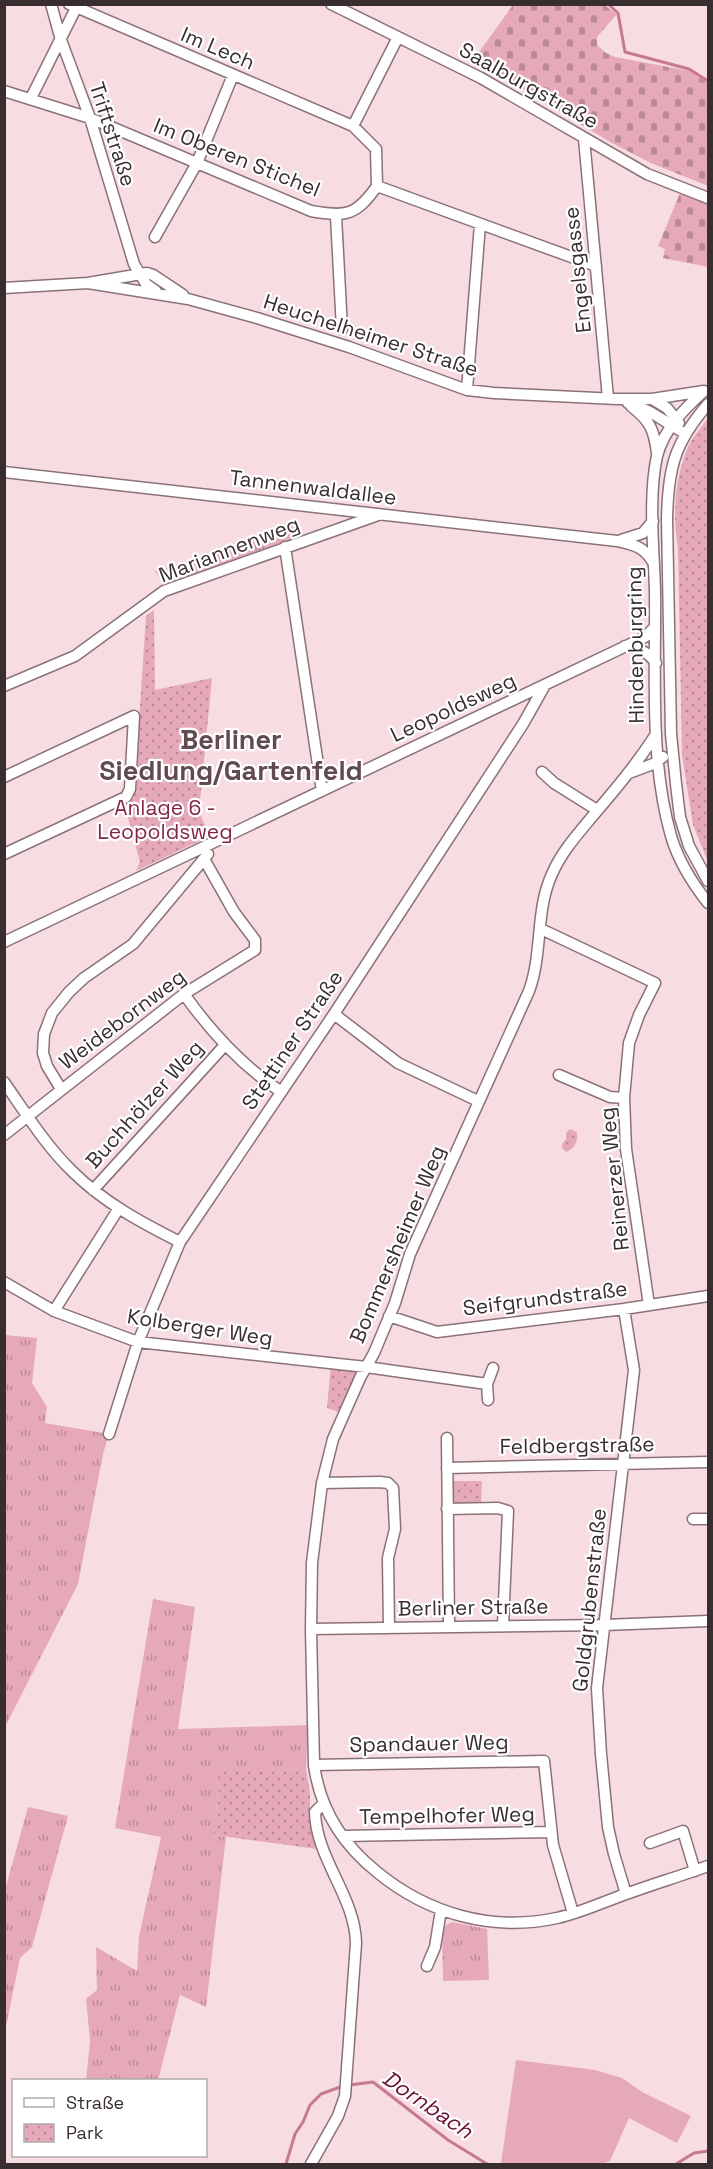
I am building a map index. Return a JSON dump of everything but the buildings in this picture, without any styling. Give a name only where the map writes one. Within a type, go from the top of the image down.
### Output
[{"type":"street","name":"Triftstraße","points":[[51,4],[61,40],[90,118],[139,275]]},
{"type":"street","name":"Saalburgstraße","points":[[331,4],[481,78],[647,174],[708,198]]},
{"type":"street","points":[[31,98],[61,40],[74,5]]},
{"type":"street","name":"Im Lech","points":[[74,5],[90,15],[354,126]]},
{"type":"street","points":[[342,329],[336,216],[353,211],[370,196],[377,186],[376,149],[354,126],[398,37]]},
{"type":"street","points":[[155,237],[197,163],[233,75]]},
{"type":"street","name":"Im Oberen Stichel","points":[[4,91],[90,118],[311,211],[336,216]]},
{"type":"street","name":"Engelsgasse","points":[[584,138],[612,398]]},
{"type":"street","points":[[377,186],[596,266]]},
{"type":"street","points":[[467,390],[480,224]]},
{"type":"street","name":"Heuchelheimer Straße","points":[[139,275],[147,284],[162,293]]},
{"type":"street","name":"Heuchelheimer Straße","points":[[4,288],[88,283],[153,275],[188,298]]},
{"type":"street","name":"Heuchelheimer Straße","points":[[88,283],[188,298],[323,339],[467,390],[504,394],[652,399],[667,408],[673,422]]},
{"type":"street","name":"Hindenburgring","points":[[652,399],[706,389]]},
{"type":"street","name":"Hindenburgring","points":[[706,389],[673,422],[658,455],[654,481],[653,521],[656,734],[661,784],[672,840],[696,887],[708,903]]},
{"type":"street","name":"Heuchelheimer Straße","points":[[612,398],[644,407],[673,422],[685,433]]},
{"type":"street","name":"Heuchelheimer Straße","points":[[629,404],[646,418],[652,428],[658,455]]},
{"type":"street","name":"Hindenburgring","points":[[708,404],[685,433],[674,461],[668,487],[667,545],[675,777],[680,817],[689,846],[708,880]]},
{"type":"street","name":"Tannenwaldallee","points":[[4,472],[617,541],[639,546],[649,554],[654,564]]},
{"type":"street","name":"Mariannenweg","points":[[4,686],[75,656],[164,591],[380,514]]},
{"type":"street","name":"Tannenwaldallee","points":[[617,541],[643,533],[653,521]]},
{"type":"street","points":[[285,547],[322,791]]},
{"type":"street","name":"Leopoldsweg","points":[[4,942],[645,637],[655,627]]},
{"type":"street","points":[[625,646],[642,649],[656,663]]},
{"type":"street","name":"Stettiner Straße","points":[[109,1434],[138,1342],[180,1242],[334,1014],[523,724],[545,685]]},
{"type":"street","points":[[4,777],[134,716],[129,792],[118,801],[4,854]]},
{"type":"street","name":"Bommersheimer Weg","points":[[323,1804],[317,1786],[315,1765],[311,1629],[312,1563],[322,1483],[333,1439],[374,1353],[410,1254],[531,983],[536,970],[545,889],[552,873],[567,847],[629,773],[656,734]]},
{"type":"street","points":[[659,760],[667,753],[672,740]]},
{"type":"street","points":[[635,763],[646,758],[659,760],[672,769],[675,777]]},
{"type":"street","name":"Bommersheimer Weg","points":[[629,773],[659,760]]},
{"type":"street","points":[[647,766],[655,772],[661,784]]},
{"type":"street","points":[[542,772],[554,783],[597,810]]},
{"type":"street","points":[[61,1089],[47,1066],[44,1053],[44,1034],[52,1013],[84,978],[133,944],[204,860],[214,843]]},
{"type":"street","name":"Weidebornweg","points":[[4,1135],[184,994],[254,952],[256,945],[252,937],[234,912],[204,860]]},
{"type":"street","name":"Reinerzer Weg","points":[[541,929],[655,983],[639,1015],[629,1043],[624,1098],[626,1149],[649,1305]]},
{"type":"street","points":[[184,994],[225,1045],[249,1069],[280,1091]]},
{"type":"street","points":[[334,1014],[398,1063],[478,1101]]},
{"type":"street","name":"Buchhölzer Weg","points":[[93,1190],[225,1045]]},
{"type":"street","points":[[559,1075],[610,1097],[624,1098]]},
{"type":"street","points":[[4,1082],[71,1170],[93,1190],[119,1208],[180,1242]]},
{"type":"street","points":[[54,1311],[119,1208]]},
{"type":"street","name":"Kolberger Weg","points":[[4,1282],[54,1311],[138,1342],[366,1367],[487,1384]]},
{"type":"street","name":"Seifgrundstraße","points":[[389,1316],[437,1332],[624,1309],[708,1296]]},
{"type":"street","name":"Goldgrubenstraße","points":[[624,1309],[634,1370],[597,1679],[601,1755],[611,1842],[626,1893]]},
{"type":"street","points":[[488,1400],[487,1384],[493,1368]]},
{"type":"street","points":[[447,1438],[449,1626]]},
{"type":"street","name":"Feldbergstraße","points":[[447,1468],[708,1462]]},
{"type":"street","points":[[322,1483],[380,1482],[388,1483],[393,1488],[394,1529],[388,1558],[388,1628]]},
{"type":"street","points":[[447,1509],[498,1508],[508,1510],[503,1625]]},
{"type":"street","points":[[693,1519],[708,1519]]},
{"type":"street","name":"Berliner Straße","points":[[311,1629],[604,1625],[708,1621]]},
{"type":"street","name":"Spandauer Weg","points":[[315,1765],[544,1761],[551,1832]]},
{"type":"street","points":[[311,2164],[341,2109],[346,2083],[356,1932],[317,1831],[315,1812],[323,1804],[343,1836],[364,1861],[387,1881],[412,1898],[441,1910],[479,1920],[540,1921],[708,1866]]},
{"type":"street","points":[[650,1843],[683,1831],[695,1871]]},
{"type":"street","points":[[551,1832],[554,1850],[573,1912]]},
{"type":"street","name":"Tempelhofer Weg","points":[[343,1836],[551,1832]]},
{"type":"street","points":[[427,1966],[435,1947],[441,1910]]},
{"type":"green space","points":[[513,5],[604,5],[617,14],[597,37],[597,45],[606,53],[615,57],[690,71],[708,83],[708,186],[651,163],[610,142],[474,59]]},
{"type":"green space","points":[[680,193],[708,204],[708,267],[663,258],[665,249],[658,246]]},
{"type":"green space","points":[[708,418],[708,862],[693,825],[682,755],[678,547],[675,509],[684,457],[691,441]]},
{"type":"green space","points":[[291,522],[297,537],[165,585],[155,571],[243,545]]},
{"type":"green space","name":"Anlage 6 - Leopoldsweg","points":[[154,610],[155,690],[212,678],[199,812],[210,836],[136,871],[140,862],[124,803],[134,798],[146,616]]},
{"type":"green space","points":[[570,1129],[577,1132],[577,1138],[574,1147],[566,1152],[562,1144]]},
{"type":"green space","points":[[5,1335],[37,1338],[32,1383],[47,1407],[45,1423],[109,1434],[103,1454],[78,1584],[5,1727]]},
{"type":"green space","points":[[331,1364],[366,1367],[345,1414],[327,1408]]},
{"type":"green space","points":[[450,1481],[482,1481],[481,1506],[457,1507],[450,1500]]},
{"type":"green space","points":[[153,1599],[195,1607],[178,1729],[308,1725],[306,1769],[221,1772],[213,1835],[226,1837],[206,2007],[180,1995],[158,2079],[86,2079],[90,2041],[86,1999],[97,1990],[96,1947],[137,1971],[139,1936],[161,1837],[115,1828]]},
{"type":"green space","points":[[306,1769],[310,1793],[310,1822],[317,1849],[213,1835],[221,1771]]},
{"type":"green space","points":[[28,1807],[68,1816],[32,1947],[20,1958],[5,2031],[5,1890]]},
{"type":"green space","points":[[452,1922],[487,1929],[489,1980],[443,1981],[442,1930]]},
{"type":"green space","points":[[516,2060],[595,2070],[622,2078],[642,2092],[691,2116],[677,2143],[629,2118],[610,2161],[601,2164],[501,2163]]},
{"type":"waterway","points":[[608,4],[618,13],[625,52],[689,69],[708,81]]},
{"type":"waterway","name":"Dornbach","points":[[349,2085],[373,2082],[448,2140],[487,2164]]},
{"type":"waterway","name":"Dornbach","points":[[286,2164],[295,2134],[310,2105],[321,2094],[343,2086]]},
{"type":"waterway","name":"Dornbach","points":[[676,2164],[694,2153],[708,2151]]},
{"type":"district","name":"Berliner Siedlung/Gartenfeld","points":[[231,754]]}]
